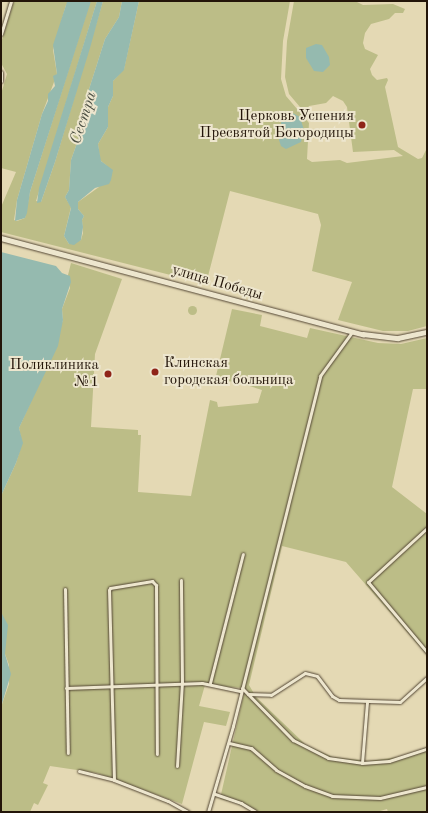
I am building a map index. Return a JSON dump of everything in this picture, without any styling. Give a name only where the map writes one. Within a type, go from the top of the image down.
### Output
[{"type":"street","points":[[1,34],[11,1]]},
{"type":"street","points":[[1,72],[1,82]]},
{"type":"street","name":"улица Победы","points":[[1,238],[352,332],[398,338],[427,332]]},
{"type":"street","points":[[208,812],[215,794],[229,743],[320,376],[352,332]]},
{"type":"street","points":[[427,528],[368,582],[427,652]]},
{"type":"street","points":[[210,683],[243,554]]},
{"type":"street","points":[[177,766],[182,682],[182,580]]},
{"type":"street","points":[[114,780],[110,686],[109,590],[110,588],[152,581],[156,584],[157,754]]},
{"type":"street","points":[[65,589],[68,753]]},
{"type":"street","points":[[248,694],[271,695],[305,673],[317,676],[332,696],[339,700],[400,702],[427,678]]},
{"type":"street","points":[[66,688],[182,682],[210,683],[242,690],[248,694],[278,728],[309,750],[328,758],[362,763],[402,759],[427,749]]},
{"type":"street","points":[[362,763],[367,702]]},
{"type":"street","points":[[229,743],[252,748],[276,770],[305,786],[332,796],[380,798],[427,787]]},
{"type":"street","points":[[79,772],[114,780],[168,801],[188,812]]},
{"type":"street","points":[[215,794],[241,803],[256,812]]},
{"type":"green space","points":[[14,1],[72,1],[66,5],[53,50],[57,74],[42,114],[17,200],[14,220],[17,221],[25,218],[30,192],[90,2],[97,1],[36,201],[41,202],[55,162],[103,1],[122,1],[119,17],[105,39],[83,108],[86,114],[71,160],[69,190],[65,197],[71,207],[64,236],[69,244],[81,240],[83,233],[82,220],[84,216],[78,209],[78,202],[99,187],[107,166],[100,160],[98,144],[108,127],[108,107],[113,96],[113,81],[124,69],[139,1],[290,1],[283,41],[281,79],[286,96],[309,123],[307,159],[312,162],[340,160],[347,163],[403,156],[394,150],[353,152],[347,107],[343,101],[333,96],[326,103],[309,106],[305,113],[289,94],[285,77],[287,41],[294,1],[355,1],[363,5],[393,4],[405,9],[403,13],[395,13],[389,19],[371,24],[365,33],[363,43],[365,49],[378,55],[370,69],[372,75],[377,80],[387,78],[388,80],[385,87],[398,147],[418,159],[422,158],[427,148],[427,326],[408,331],[383,331],[338,320],[352,282],[312,271],[321,225],[318,214],[230,191],[206,284],[1,232],[1,207],[16,172],[1,168],[1,94],[7,74],[1,63],[1,43]]},
{"type":"green space","points":[[71,263],[122,279],[95,354],[91,427],[138,430],[138,435],[141,435],[138,492],[191,496],[210,400],[217,402],[218,407],[258,403],[262,390],[237,382],[215,380],[232,309],[262,315],[260,326],[307,338],[310,328],[378,343],[401,344],[427,338],[427,389],[413,389],[392,487],[427,514],[427,655],[346,562],[282,546],[249,685],[256,697],[306,745],[333,757],[369,761],[405,756],[427,747],[427,812],[388,812],[387,809],[377,812],[253,812],[240,804],[220,799],[244,693],[242,688],[205,685],[199,706],[230,712],[226,726],[204,722],[182,804],[97,773],[50,766],[43,783],[48,785],[38,805],[34,803],[30,812],[1,812],[1,707],[9,684],[9,665],[5,654],[1,612],[1,496],[16,463],[22,443],[19,428],[46,368],[63,320],[62,309],[70,288],[68,275]]},
{"type":"green space","points":[[190,306],[194,306],[196,310],[194,314],[190,314],[188,312],[188,308]]},
{"type":"water","points":[[91,1],[30,192],[27,213],[25,218],[15,221],[17,200],[42,114],[48,101],[48,94],[55,86],[53,76],[57,74],[53,45],[67,2]]},
{"type":"water","points":[[97,1],[103,1],[90,48],[55,162],[41,202],[37,203],[39,188]]},
{"type":"water","points":[[122,1],[139,1],[124,70],[113,81],[113,96],[108,107],[108,127],[98,144],[101,161],[113,170],[111,180],[109,184],[95,188],[78,202],[78,209],[84,216],[82,220],[83,227],[81,240],[74,245],[69,244],[64,236],[71,208],[65,197],[69,190],[71,160],[86,114],[83,108],[105,39],[119,17]]},
{"type":"water","points":[[316,44],[322,45],[329,57],[330,65],[323,72],[314,71],[306,58],[306,48]]},
{"type":"water","points":[[289,111],[300,117],[304,130],[301,142],[286,149],[281,146],[279,140],[282,116]]},
{"type":"water","points":[[1,252],[56,266],[62,273],[70,276],[71,282],[62,309],[63,320],[58,346],[19,428],[23,443],[16,463],[1,496]]},
{"type":"water","points":[[1,612],[8,625],[5,654],[11,674],[1,707]]},
{"type":"place","name":"Церковь Успения Пресвятой Богородицы","points":[[362,125]]},
{"type":"place","name":"Клинская городская больница","points":[[155,372]]},
{"type":"place","name":"Поликлиника №1","points":[[108,374]]},
{"type":"water label","name":"Сестра","points":[[84,118]]}]
